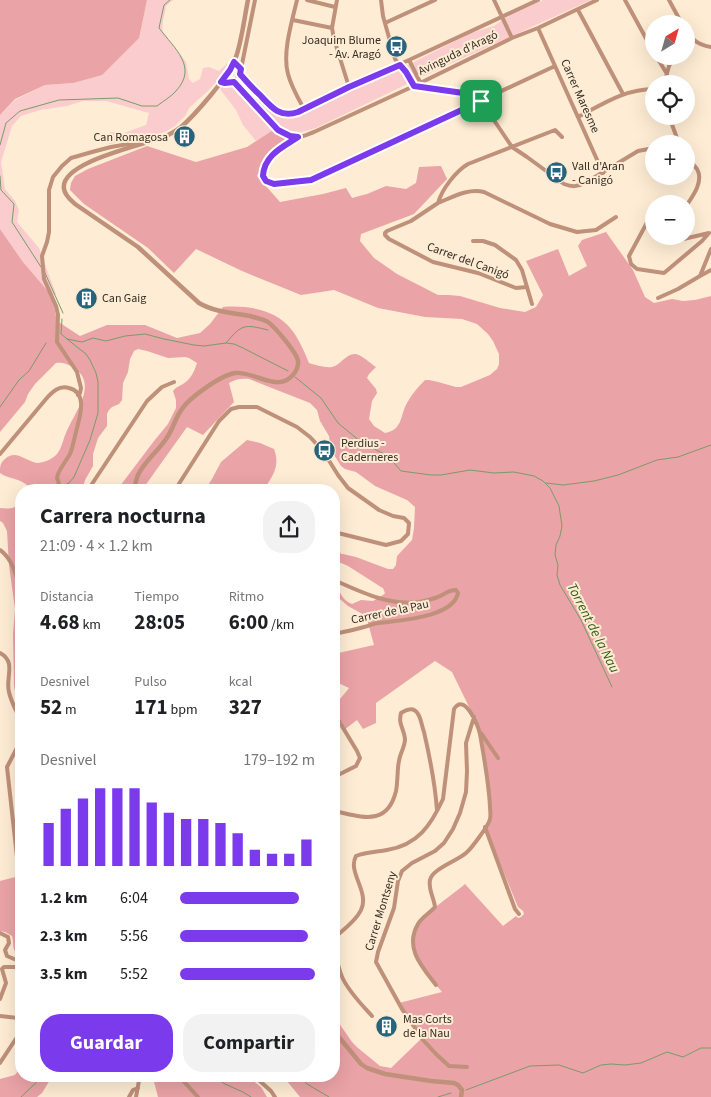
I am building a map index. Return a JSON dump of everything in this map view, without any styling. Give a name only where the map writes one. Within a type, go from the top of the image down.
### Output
[{"type":"street","points":[[136,484],[140,472],[168,437],[178,414],[190,399],[220,379],[236,373],[247,374],[274,382],[287,380],[296,370],[298,359],[280,334],[269,323],[259,318],[209,308],[199,303],[138,247],[75,204],[67,196],[64,183],[68,176],[78,168],[97,159],[162,138],[179,129],[230,70],[239,45],[248,0]]},
{"type":"street","points":[[221,82],[234,82],[240,74],[256,0]]},
{"type":"street","points":[[296,0],[286,50],[286,63],[290,80],[304,109]]},
{"type":"street","points":[[307,0],[336,7]]},
{"type":"street","points":[[337,0],[332,28],[349,87]]},
{"type":"street","points":[[381,0],[381,7],[395,59],[406,72],[414,86],[475,95],[481,101],[507,142],[564,184],[578,186],[638,151],[645,150]]},
{"type":"street","points":[[385,23],[435,0]]},
{"type":"street","points":[[494,0],[512,38]]},
{"type":"street","name":"Avinguda d'Aragó","points":[[240,74],[275,110],[291,114],[538,0]]},
{"type":"street","name":"Avinguda d'Aragó","points":[[481,101],[311,180],[274,184],[266,181],[263,176],[268,158],[298,137],[314,132],[597,0]]},
{"type":"street","points":[[625,0],[645,37]]},
{"type":"street","points":[[669,0],[677,15]]},
{"type":"street","points":[[578,10],[622,94]]},
{"type":"street","points":[[293,20],[332,28]]},
{"type":"street","name":"Carrer Maresme","points":[[538,28],[603,173]]},
{"type":"street","points":[[695,42],[711,47]]},
{"type":"street","points":[[409,60],[420,82],[430,88]]},
{"type":"street","points":[[234,62],[241,69]]},
{"type":"street","points":[[662,65],[667,74]]},
{"type":"street","points":[[667,74],[670,65]]},
{"type":"street","points":[[481,101],[556,66]]},
{"type":"street","points":[[234,82],[278,130],[290,136],[298,137]]},
{"type":"street","points":[[578,117],[622,94],[645,89]]},
{"type":"street","name":"Carrer del Canigó","points":[[527,287],[516,288],[478,273],[433,262],[389,239],[385,235],[387,231],[411,221],[438,203],[440,195],[462,167],[555,130],[562,137]]},
{"type":"street","points":[[78,395],[81,388],[77,372],[58,342],[56,306],[44,279],[42,256],[49,232],[48,196],[50,186],[53,177],[66,161],[71,158],[111,147],[147,142]]},
{"type":"street","points":[[693,195],[699,182],[698,171],[695,168]]},
{"type":"street","points":[[438,203],[468,191],[478,190],[490,194],[550,224],[577,232],[596,230],[616,216]]},
{"type":"street","points":[[645,226],[629,256],[630,264],[637,269],[664,273],[710,233]]},
{"type":"street","points":[[695,236],[710,233]]},
{"type":"street","points":[[473,241],[495,245],[513,256],[519,263],[532,304]]},
{"type":"street","points":[[700,276],[711,249]]},
{"type":"street","points":[[658,298],[711,270]]},
{"type":"street","points":[[92,484],[147,401],[162,387],[174,382]]},
{"type":"street","points":[[0,454],[54,390],[62,387],[74,390],[81,404],[81,414],[72,450],[58,474],[58,484]]},
{"type":"street","points":[[179,484],[224,414],[231,409],[239,407],[257,407],[297,426],[310,437],[323,451],[348,488],[379,510],[404,518],[409,523],[408,534],[401,540],[386,545],[340,534]]},
{"type":"street","points":[[0,550],[6,554],[15,575]]},
{"type":"street","name":"Carrer de la Pau","points":[[340,583],[372,596],[407,603],[421,602],[440,596],[450,590],[456,590],[458,593],[454,602],[448,608],[439,612],[398,622],[377,623],[340,633]]},
{"type":"street","points":[[0,653],[7,658],[9,665],[8,689],[15,706]]},
{"type":"street","points":[[340,932],[363,907],[363,896],[353,864],[356,856],[363,853],[400,847],[409,843],[430,825],[443,799],[454,709],[460,704],[464,706],[472,713],[479,730],[491,818],[467,852],[435,873],[429,882],[435,907],[418,925],[414,936],[413,949],[420,964],[436,985]]},
{"type":"street","points":[[340,812],[368,818],[380,815],[387,810],[396,792],[398,761],[405,744],[400,720],[401,713],[407,709],[418,713],[423,728],[432,764],[437,812]]},
{"type":"street","name":"Carrer Montseny","points":[[467,1066],[449,1066],[430,1047],[402,1009],[376,962],[394,908],[398,881],[402,871],[444,844],[460,813],[466,792],[466,743],[474,717]]},
{"type":"street","points":[[340,723],[360,758],[356,766],[340,774]]},
{"type":"street","points":[[479,730],[498,758]]},
{"type":"street","points":[[15,752],[7,767],[15,839]]},
{"type":"street","points":[[0,768],[7,767]]},
{"type":"street","points":[[485,827],[515,909],[519,914]]},
{"type":"street","points":[[0,933],[8,937],[10,943],[5,950],[7,956],[15,959]]},
{"type":"street","points":[[0,999],[6,983],[2,969],[4,967],[15,967]]},
{"type":"street","points":[[340,969],[353,993],[372,1016]]},
{"type":"street","points":[[0,1016],[15,1018]]},
{"type":"street","points":[[340,1035],[343,1042]]},
{"type":"street","points":[[340,1038],[361,1064],[367,1068],[385,1074],[454,1083],[462,1090],[461,1097]]},
{"type":"street","points":[[0,1063],[15,1040]]},
{"type":"street","points":[[136,1097],[139,1082]]},
{"type":"street","points":[[184,1082],[198,1097]]},
{"type":"street","points":[[260,1082],[275,1097]]},
{"type":"street","points":[[129,1097],[133,1090],[138,1088]]},
{"type":"shaded area","points":[[0,0],[147,0],[139,38],[102,75],[73,83],[45,85],[15,99],[0,115]]},
{"type":"shaded area","points":[[147,0],[173,0],[166,6],[163,32],[186,62],[189,79],[193,83],[200,79],[203,68],[209,67],[219,71],[232,59],[222,75],[209,90],[189,108],[186,115],[175,126],[165,132],[109,144],[110,132],[124,133],[146,125],[149,113],[106,101],[83,101],[67,106],[40,110],[21,116],[12,126],[1,162],[5,189],[15,201],[19,210],[17,222],[39,248],[56,294],[52,296],[23,262],[0,229],[0,115],[15,100],[45,85],[73,83],[144,13]]},
{"type":"shaded area","points":[[543,0],[591,0],[428,74],[316,128],[295,134],[278,128],[238,83],[241,79],[258,98],[277,114],[291,116],[400,69],[471,33],[494,26],[505,18]]},
{"type":"shaded area","points":[[223,86],[233,86],[273,130],[256,141],[243,125],[236,110],[220,89]]},
{"type":"shaded area","points":[[273,130],[290,140],[268,154],[257,176],[280,202],[346,188],[352,198],[386,186],[406,189],[416,183],[419,167],[441,166],[447,179],[414,214],[361,234],[360,241],[374,258],[397,274],[438,295],[460,296],[500,308],[525,312],[536,307],[543,295],[526,261],[558,249],[569,276],[587,266],[578,246],[582,240],[606,232],[633,270],[645,297],[654,303],[672,299],[683,301],[695,300],[711,296],[711,1097],[300,1097],[288,1082],[340,1082],[340,1025],[358,1048],[380,1066],[391,1068],[423,1037],[399,1003],[442,992],[420,965],[414,951],[414,939],[417,928],[424,918],[465,884],[503,926],[516,916],[518,918],[524,914],[518,907],[485,827],[491,818],[484,756],[474,717],[452,672],[435,661],[376,703],[376,723],[363,729],[357,720],[344,730],[340,723],[340,699],[349,688],[340,684],[340,653],[374,645],[366,616],[340,599],[340,592],[345,599],[352,604],[361,600],[373,601],[385,593],[383,588],[340,563],[340,553],[393,569],[396,565],[397,556],[412,540],[415,507],[407,500],[375,486],[356,472],[341,466],[331,450],[329,436],[320,421],[317,410],[310,403],[249,379],[236,380],[229,383],[234,402],[203,435],[187,427],[146,484],[122,484],[168,424],[176,408],[173,391],[190,378],[197,363],[185,357],[168,358],[138,349],[134,351],[130,359],[128,372],[123,383],[122,400],[119,404],[112,407],[107,414],[107,426],[98,438],[93,454],[93,466],[84,484],[26,484],[0,473],[1,464],[9,456],[21,456],[37,463],[55,456],[79,408],[85,390],[81,375],[74,368],[68,364],[56,363],[35,384],[25,402],[0,432],[0,229],[23,262],[52,296],[57,321],[80,336],[107,325],[145,325],[177,338],[200,333],[210,324],[223,307],[260,310],[285,322],[299,341],[309,363],[323,367],[332,367],[349,355],[356,354],[376,367],[367,378],[377,393],[372,401],[369,419],[374,426],[385,433],[395,429],[409,400],[425,380],[461,387],[490,375],[497,369],[499,354],[493,341],[477,324],[462,319],[425,317],[378,308],[334,290],[301,295],[242,271],[196,249],[174,273],[148,248],[84,204],[70,190],[75,176],[147,146],[196,162],[247,147]]},
{"type":"shaded area","points":[[247,440],[274,449],[276,455],[275,469],[267,484],[209,484],[221,462]]},
{"type":"shaded area","points":[[15,506],[15,609],[7,531],[0,521],[0,508]]},
{"type":"shaded area","points":[[15,609],[15,691],[14,686],[13,634]]},
{"type":"shaded area","points":[[15,877],[15,950],[12,936],[0,931],[0,881]]},
{"type":"shaded area","points":[[15,1075],[15,1082],[49,1082],[37,1097],[0,1097],[0,1079]]},
{"type":"shaded area","points":[[154,1082],[255,1082],[261,1087],[267,1097],[158,1097]]},
{"type":"waterway","points":[[0,145],[6,123],[20,111],[59,100],[118,98],[142,106],[157,106],[172,95],[182,82],[185,66],[182,58],[159,28],[164,5],[170,0]]},
{"type":"waterway","points":[[0,176],[1,190],[14,204],[12,222],[41,267]]},
{"type":"waterway","points":[[45,273],[63,313]]},
{"type":"waterway","points":[[62,319],[61,334],[86,354],[96,373],[98,382],[98,413],[90,440],[74,477],[67,484]]},
{"type":"waterway","points":[[226,343],[236,332],[244,327],[268,330]]},
{"type":"waterway","name":"Torrent de la Nau","points":[[67,339],[82,342],[93,338],[106,341],[125,336],[145,334],[194,345],[234,344],[288,371]]},
{"type":"waterway","points":[[0,407],[19,380],[29,371],[46,343]]},
{"type":"waterway","name":"Torrent de la Nau","points":[[295,377],[321,398],[338,423],[361,442],[388,456],[401,471],[431,475],[470,470],[494,473],[514,472],[534,476],[543,481],[550,488],[559,506],[562,526],[555,555],[560,585],[581,620],[612,687]]},
{"type":"waterway","points":[[546,483],[563,485],[594,481],[618,475],[657,460],[678,457],[711,445]]},
{"type":"waterway","points":[[466,1090],[530,1066],[559,1065],[583,1073],[601,1065],[641,1063],[667,1052],[683,1057],[701,1048],[711,1048]]},
{"type":"waterway","points":[[21,1097],[37,1082]]},
{"type":"waterway","points":[[222,1082],[251,1097]]},
{"type":"waterway","points":[[305,1082],[329,1097]]},
{"type":"waterway","points":[[438,1097],[451,1093]]},
{"type":"place","name":"Joaquim Blume - Av. Aragó","points":[[397,47]]},
{"type":"place","name":"Can Romagosa","points":[[184,137]]},
{"type":"place","name":"Vall d'Aran - Canigó","points":[[556,173]]},
{"type":"place","name":"Can Gaig","points":[[86,298]]},
{"type":"place","name":"Perdius - Caderneres","points":[[325,450]]},
{"type":"place","name":"Mas Corts de la Nau","points":[[387,1026]]},
{"type":"route","points":[[234,62],[241,69],[240,74],[275,110],[280,113],[291,114],[400,65],[414,86],[475,95],[481,101],[311,180],[271,184],[263,176],[268,158],[298,137],[290,136],[278,130],[234,82],[221,82],[234,62]]}]
